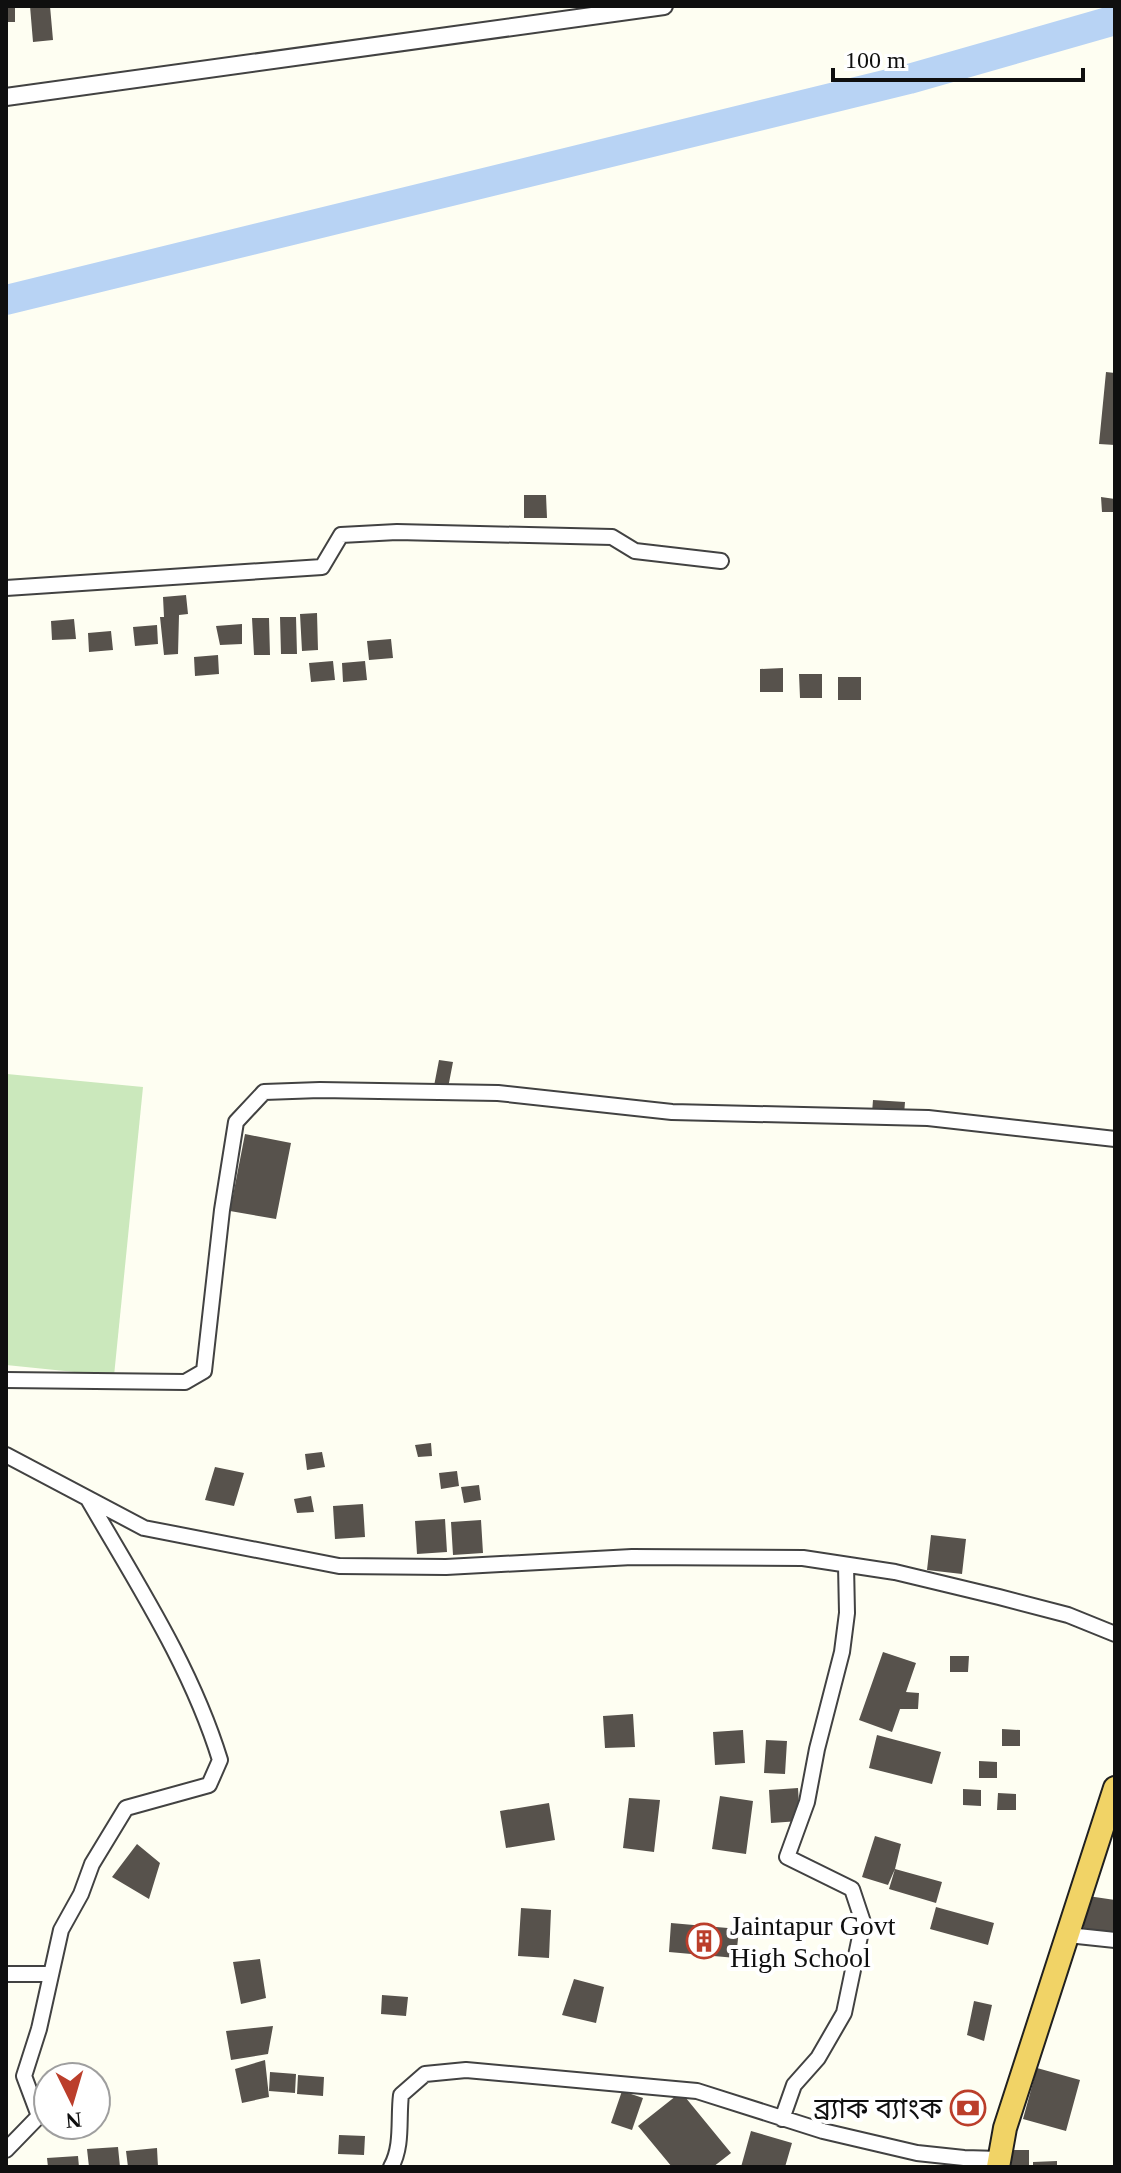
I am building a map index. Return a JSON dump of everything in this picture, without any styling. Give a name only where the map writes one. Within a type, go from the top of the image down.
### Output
[{"type":"highway","points":[[999,2163],[1005,2128],[1115,1788]]},
{"type":"street","points":[[6,97],[664,6]]},
{"type":"street","points":[[6,588],[322,567],[341,535],[397,532],[612,537],[635,551],[721,561]]},
{"type":"street","points":[[6,1380],[185,1382],[204,1371],[212,1288],[236,1122],[264,1092],[498,1093],[672,1112],[928,1118],[1115,1139]]},
{"type":"street","points":[[6,1455],[144,1528],[339,1566],[446,1567],[632,1557],[803,1558],[895,1572],[999,1597],[1068,1615],[1115,1634]]},
{"type":"street","points":[[6,2150],[39,2116],[24,2076],[39,2029],[61,1930],[81,1894],[92,1864],[126,1808],[209,1785],[220,1760],[211,1730],[178,1656],[88,1498]]},
{"type":"street","points":[[782,2119],[794,2085],[818,2058],[844,2013],[863,1922],[852,1889],[787,1857],[807,1802],[842,1652],[847,1613],[846,1565]]},
{"type":"street","points":[[1068,1935],[1115,1940]]},
{"type":"street","points":[[6,1974],[51,1974]]},
{"type":"street","points":[[391,2167],[399,2153],[401,2095],[425,2074],[466,2070],[697,2091],[782,2119],[917,2153],[999,2163]]},
{"type":"green space","points":[[7,1074],[143,1087],[114,1376],[6,1365]]},
{"type":"building","points":[[30,6],[50,6],[53,40],[33,42]]},
{"type":"building","points":[[15,7],[15,22],[6,22],[6,8]]},
{"type":"building","points":[[1106,372],[1115,373],[1115,445],[1099,444]]},
{"type":"building","points":[[524,495],[546,495],[547,518],[524,518]]},
{"type":"building","points":[[1101,497],[1115,499],[1115,512],[1102,512]]},
{"type":"building","points":[[186,595],[188,614],[179,615],[178,654],[164,655],[160,617],[164,617],[163,597]]},
{"type":"building","points":[[317,613],[318,650],[302,651],[300,614]]},
{"type":"building","points":[[280,617],[296,617],[297,654],[281,654]]},
{"type":"building","points":[[252,618],[269,618],[270,655],[254,655]]},
{"type":"building","points":[[74,619],[76,639],[52,640],[51,621]]},
{"type":"building","points":[[242,624],[242,644],[220,645],[216,626]]},
{"type":"building","points":[[157,625],[158,644],[135,646],[133,627]]},
{"type":"building","points":[[111,631],[113,650],[89,652],[88,633]]},
{"type":"building","points":[[391,639],[393,658],[369,660],[367,641]]},
{"type":"building","points":[[218,655],[219,674],[195,676],[194,657]]},
{"type":"building","points":[[333,661],[335,680],[311,682],[309,663]]},
{"type":"building","points":[[365,661],[367,680],[343,682],[342,663]]},
{"type":"building","points":[[783,668],[783,692],[760,692],[760,669]]},
{"type":"building","points":[[799,674],[822,674],[822,698],[800,698]]},
{"type":"building","points":[[838,677],[861,677],[861,700],[838,700]]},
{"type":"building","points":[[439,1060],[453,1062],[448,1088],[434,1086]]},
{"type":"building","points":[[873,1100],[905,1102],[904,1115],[872,1113]]},
{"type":"building","points":[[245,1134],[291,1143],[276,1219],[230,1211]]},
{"type":"building","points":[[431,1443],[432,1456],[418,1457],[415,1445]]},
{"type":"building","points":[[322,1452],[325,1467],[307,1470],[305,1454]]},
{"type":"building","points":[[215,1467],[244,1473],[234,1506],[205,1500]]},
{"type":"building","points":[[457,1471],[459,1486],[441,1489],[439,1473]]},
{"type":"building","points":[[479,1485],[481,1500],[464,1503],[461,1487]]},
{"type":"building","points":[[311,1496],[314,1512],[297,1513],[294,1499]]},
{"type":"building","points":[[363,1504],[365,1537],[335,1539],[333,1506]]},
{"type":"building","points":[[445,1519],[447,1552],[417,1554],[415,1521]]},
{"type":"building","points":[[481,1520],[483,1553],[453,1555],[451,1522]]},
{"type":"building","points":[[931,1535],[966,1539],[962,1574],[927,1570]]},
{"type":"building","points":[[883,1652],[916,1663],[906,1692],[919,1693],[918,1709],[900,1709],[892,1732],[859,1720]]},
{"type":"building","points":[[950,1656],[969,1656],[968,1672],[950,1672]]},
{"type":"building","points":[[633,1714],[635,1747],[605,1748],[603,1716]]},
{"type":"building","points":[[1002,1729],[1020,1730],[1020,1746],[1002,1746]]},
{"type":"building","points":[[743,1730],[745,1763],[715,1765],[713,1732]]},
{"type":"building","points":[[877,1735],[941,1752],[932,1784],[869,1768]]},
{"type":"building","points":[[766,1740],[787,1741],[785,1774],[764,1773]]},
{"type":"building","points":[[979,1761],[997,1762],[997,1778],[979,1778]]},
{"type":"building","points":[[798,1788],[800,1821],[771,1823],[769,1790]]},
{"type":"building","points":[[963,1789],[981,1790],[981,1806],[963,1805]]},
{"type":"building","points":[[998,1793],[1016,1794],[1016,1810],[997,1810]]},
{"type":"building","points":[[720,1796],[753,1801],[746,1854],[712,1849]]},
{"type":"building","points":[[629,1798],[660,1800],[654,1852],[623,1848]]},
{"type":"building","points":[[549,1803],[555,1840],[506,1848],[500,1811]]},
{"type":"building","points":[[875,1836],[901,1844],[888,1885],[862,1877]]},
{"type":"building","points":[[137,1844],[160,1863],[149,1899],[112,1877]]},
{"type":"building","points":[[895,1869],[942,1882],[936,1903],[889,1889]]},
{"type":"building","points":[[1088,1896],[1115,1900],[1115,1935],[1083,1930]]},
{"type":"building","points":[[936,1907],[994,1923],[988,1945],[930,1929]]},
{"type":"building","points":[[521,1908],[551,1910],[549,1958],[518,1956]]},
{"type":"building","name":"Jaintapur Govt High School","points":[[671,1923],[739,1929],[736,1958],[669,1952]]},
{"type":"building","points":[[260,1959],[266,1998],[241,2004],[233,1962]]},
{"type":"building","points":[[574,1979],[604,1987],[596,2023],[562,2015]]},
{"type":"building","points":[[382,1995],[408,1997],[406,2016],[381,2014]]},
{"type":"building","points":[[974,2001],[992,2005],[984,2041],[967,2035]]},
{"type":"building","points":[[273,2026],[268,2054],[231,2060],[226,2031]]},
{"type":"building","points":[[265,2060],[269,2097],[242,2103],[235,2069]]},
{"type":"building","points":[[1037,2068],[1080,2080],[1066,2131],[1023,2119]]},
{"type":"building","points":[[270,2072],[296,2074],[295,2093],[269,2091]]},
{"type":"building","points":[[298,2075],[324,2077],[323,2096],[297,2094]]},
{"type":"building","points":[[622,2091],[643,2098],[632,2130],[611,2123]]},
{"type":"building","points":[[681,2092],[731,2153],[713,2167],[672,2167],[638,2126]]},
{"type":"building","points":[[751,2131],[792,2143],[785,2167],[741,2167]]},
{"type":"building","points":[[339,2135],[365,2136],[364,2155],[338,2154]]},
{"type":"building","points":[[118,2147],[120,2167],[89,2167],[87,2149]]},
{"type":"building","points":[[157,2148],[158,2167],[128,2167],[126,2151]]},
{"type":"building","points":[[1005,2150],[1029,2150],[1029,2167],[1006,2167]]},
{"type":"building","points":[[78,2156],[79,2167],[48,2167],[47,2158]]},
{"type":"building","points":[[1057,2161],[1057,2167],[1033,2167],[1033,2162]]},
{"type":"waterway","points":[[6,300],[909,79],[1115,20]]},
{"type":"place","name":"Jaintapur Govt High School","points":[[704,1941]]},
{"type":"place","name":"ব্র্যাক ব্যাংক","points":[[968,2108]]}]
